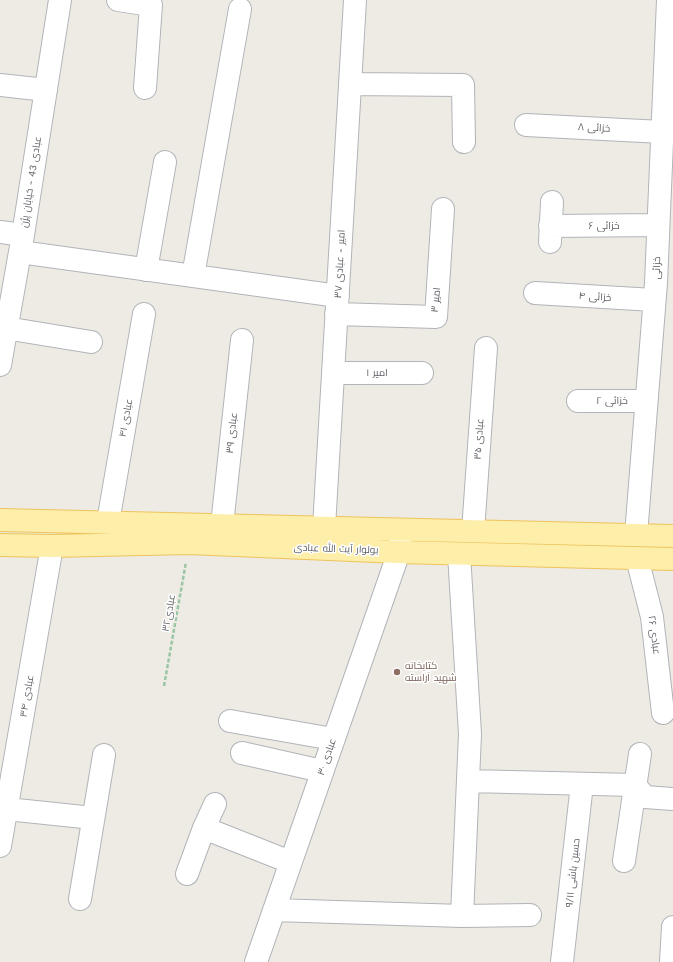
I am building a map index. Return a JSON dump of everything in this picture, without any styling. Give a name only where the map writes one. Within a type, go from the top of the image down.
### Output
[{"type":"main road","name":"بولوار آیت الله عبادی","points":[[0,520],[473,530],[673,536]]},
{"type":"main road","name":"بولوار آیت الله عبادی","points":[[0,545],[52,546],[190,543],[399,552],[673,559]]},
{"type":"street","name":"عبادی 43 - خیابان پژن","points":[[0,365],[3,328],[21,244],[60,0]]},
{"type":"street","points":[[118,0],[151,5],[145,88]]},
{"type":"street","name":"امیر - عبادی ۳۷","points":[[324,527],[355,0]]},
{"type":"street","name":"خزائی","points":[[636,535],[654,300],[658,225],[662,132],[664,0]]},
{"type":"street","points":[[193,276],[240,9]]},
{"type":"street","points":[[350,84],[463,84],[464,142]]},
{"type":"street","points":[[0,85],[46,90]]},
{"type":"street","name":"خزائی ۸","points":[[526,125],[662,132]]},
{"type":"street","points":[[146,270],[165,162]]},
{"type":"street","name":"خزائی ۶","points":[[552,202],[550,234],[658,225]]},
{"type":"street","name":"امیر ۳","points":[[337,305],[436,317],[443,209]]},
{"type":"street","points":[[0,232],[21,244],[146,270],[193,276],[337,305]]},
{"type":"street","name":"خزائی ۴","points":[[535,293],[654,300]]},
{"type":"street","name":"عبادی ۴۱","points":[[108,522],[144,314]]},
{"type":"street","points":[[3,328],[91,342]]},
{"type":"street","name":"عبادی ۳۹","points":[[222,525],[242,340]]},
{"type":"street","name":"عبادی ۳۵","points":[[473,530],[486,348]]},
{"type":"street","name":"امیر ۱","points":[[333,373],[422,373]]},
{"type":"street","name":"خزائی ۲","points":[[578,401],[646,401]]},
{"type":"street","name":"عبادی ۳۰","points":[[256,962],[399,552],[401,529]]},
{"type":"street","name":"عبادی ۳۴","points":[[0,846],[7,810],[6,779],[52,546]]},
{"type":"street","points":[[460,554],[470,734],[462,916]]},
{"type":"street","name":"عبادی ۲۶","points":[[637,558],[652,617],[663,713]]},
{"type":"street","points":[[230,721],[333,739]]},
{"type":"street","points":[[242,753],[322,771]]},
{"type":"street","points":[[624,861],[640,754]]},
{"type":"street","points":[[80,899],[104,755]]},
{"type":"street","points":[[468,781],[635,785],[645,797],[673,799]]},
{"type":"street","name":"حسین باشی ۹/۱۱","points":[[562,962],[582,784]]},
{"type":"street","points":[[187,874],[204,828],[215,804]]},
{"type":"street","points":[[7,810],[94,818]]},
{"type":"street","points":[[204,828],[290,862]]},
{"type":"street","points":[[274,910],[462,916],[530,915]]},
{"type":"street","points":[[671,962],[673,927]]},
{"type":"path","name":"عبادی۳۲","points":[[164,686],[190,543]]},
{"type":"place","name":"کتابخانه شهید آراسته","points":[[397,672]]}]
